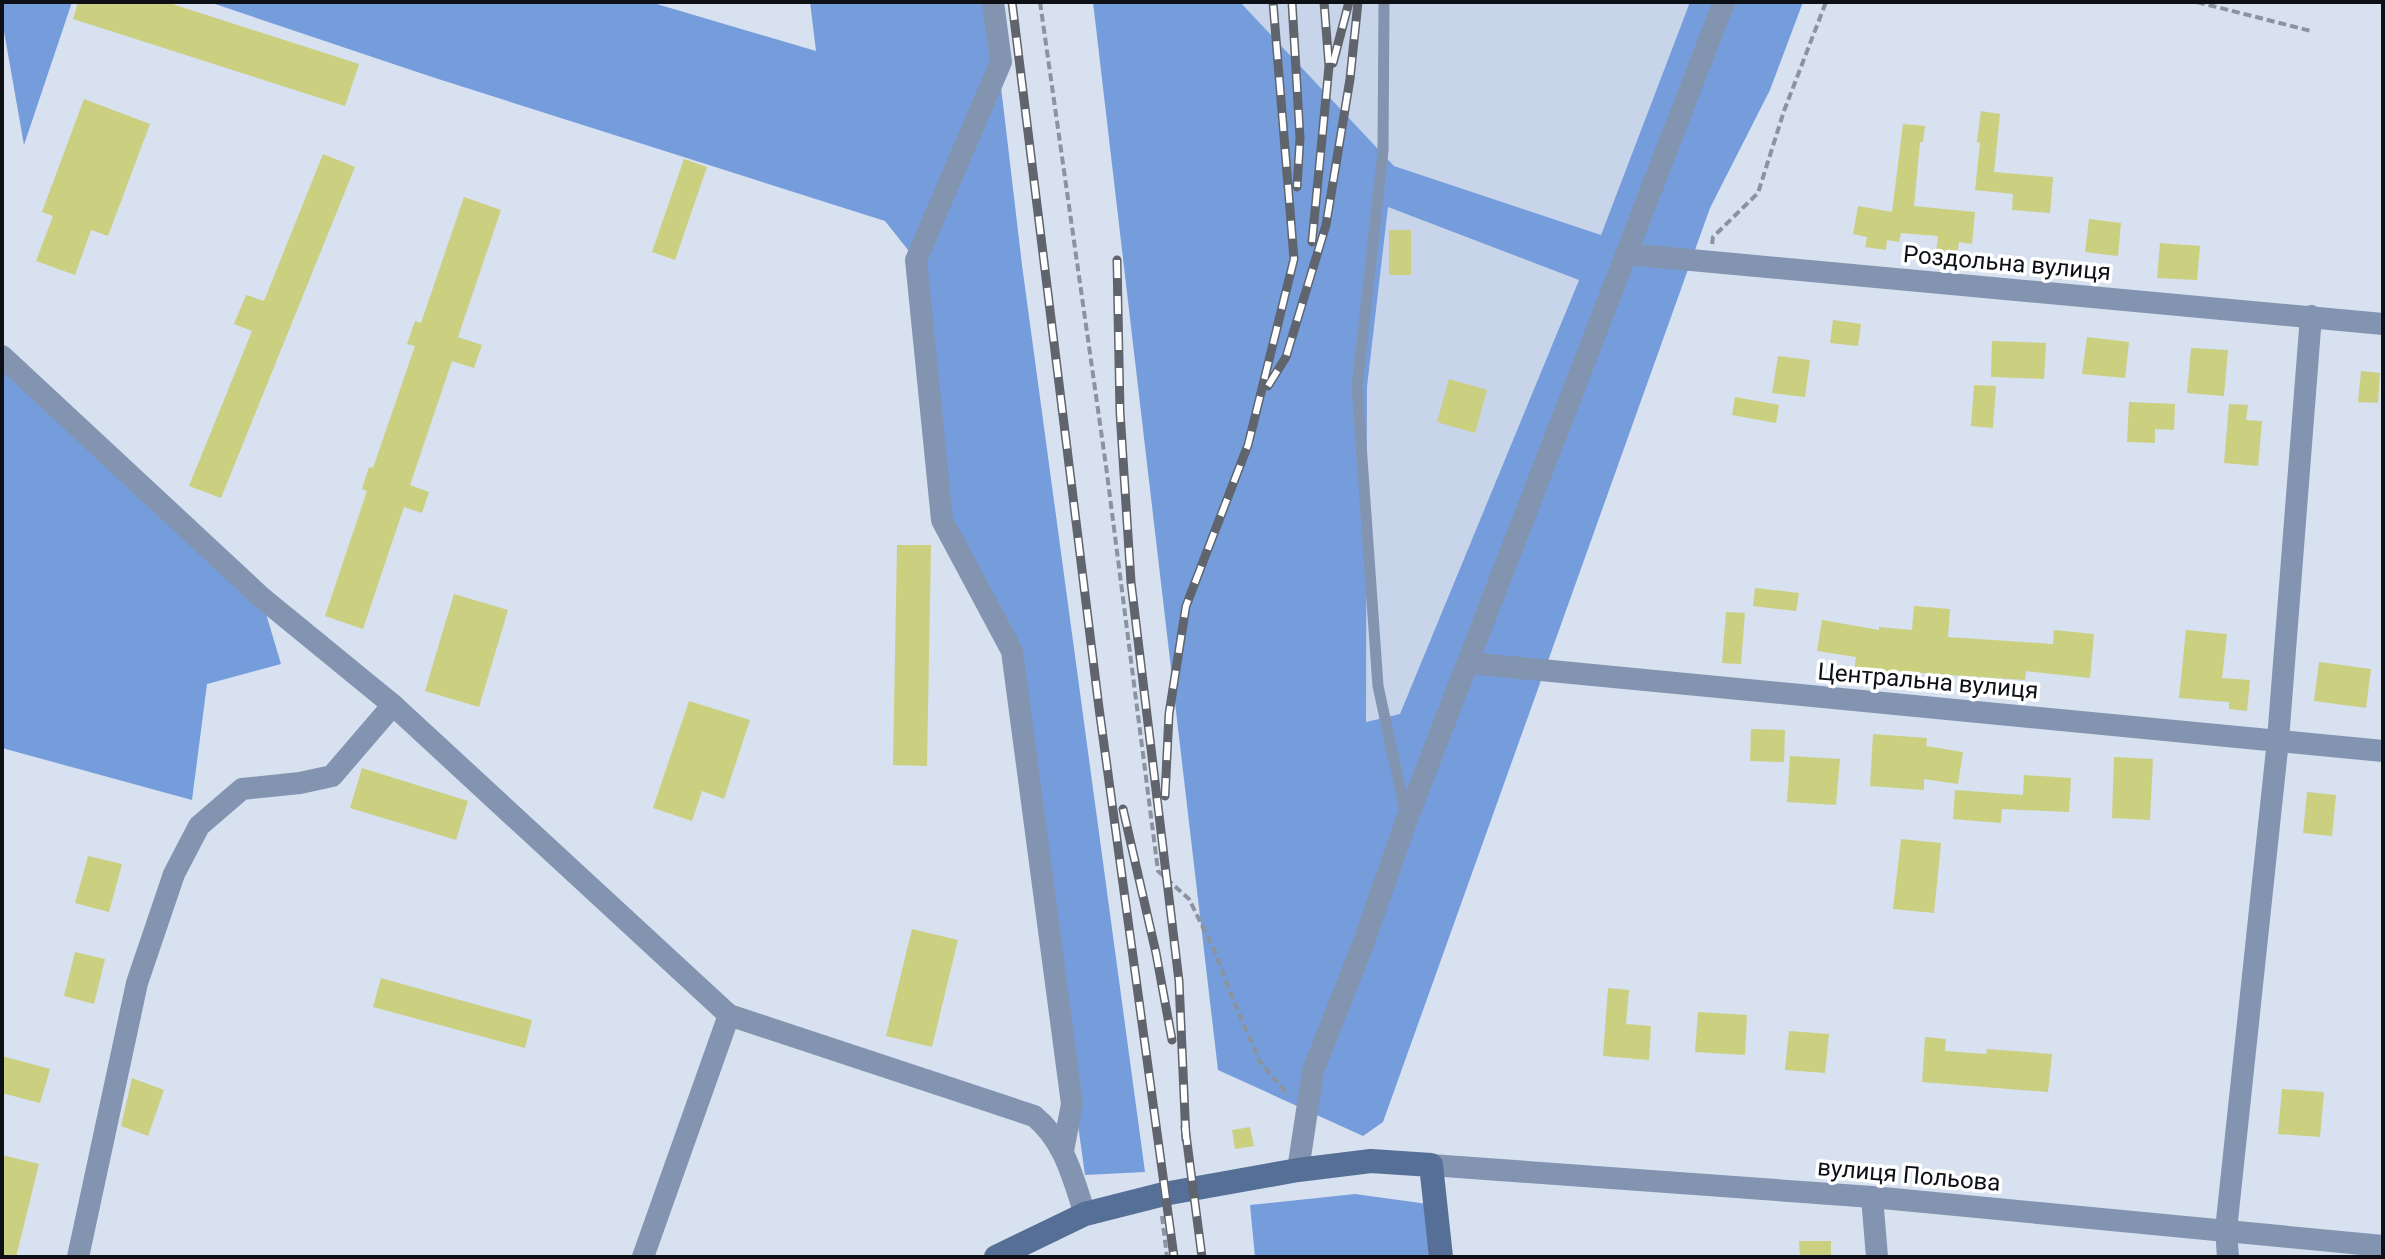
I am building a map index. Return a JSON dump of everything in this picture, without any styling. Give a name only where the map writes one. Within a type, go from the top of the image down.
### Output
[{"type":"street","points":[[993,2],[1001,62],[916,260],[942,520],[1012,651],[1072,1104],[1063,1151]]},
{"type":"street","points":[[1298,1170],[1313,1071],[1363,944],[1407,819],[1724,2]]},
{"type":"street","name":"Роздольна вулиця","points":[[1626,254],[2383,324]]},
{"type":"street","points":[[2228,1257],[2226,1230],[2278,740],[2311,316]]},
{"type":"street","points":[[2,356],[261,597],[393,705],[729,1015],[1034,1116],[1046,1125],[1063,1151],[1085,1214]]},
{"type":"street","name":"Центральна вулиця","points":[[1468,663],[2383,751]]},
{"type":"street","points":[[78,1257],[137,983],[174,874],[199,826],[242,789],[332,776],[393,705]]},
{"type":"street","points":[[643,1257],[729,1015]]},
{"type":"street","points":[[996,1257],[1085,1214],[1129,1202],[1298,1170],[1371,1161],[1431,1165],[1441,1257]]},
{"type":"street","name":"вулиця Польова","points":[[1431,1165],[1872,1197],[2383,1246]]},
{"type":"street","points":[[1872,1197],[1877,1257]]},
{"type":"lane","points":[[1384,2],[1383,151],[1357,387],[1378,686],[1407,819]]},
{"type":"path","points":[[1040,2],[1106,466],[1158,871],[1189,899],[1215,952],[1260,1062],[1306,1117]]},
{"type":"path","points":[[1707,262],[1713,237],[1758,193],[1784,111],[1826,2]]},
{"type":"path","points":[[2197,2],[2311,31]]},
{"type":"path","points":[[1129,1202],[1131,1211],[1147,1210],[1163,1217],[1167,1257]]},
{"type":"shaded area","points":[[2,2],[72,2],[24,145],[2,20]]},
{"type":"shaded area","points":[[209,2],[650,2],[816,51],[810,2],[991,2],[1022,265],[1145,1172],[1085,1175],[1012,652],[942,520],[916,260],[885,221],[432,77]]},
{"type":"shaded area","points":[[1093,2],[1240,2],[1394,166],[1601,235],[1690,2],[1803,2],[1770,90],[1710,208],[1383,1122],[1363,1136],[1218,1070]],"holes":[[[1388,207],[1579,280],[1400,714],[1366,722],[1367,387]]]},
{"type":"shaded area","points":[[1240,2],[1690,2],[1601,235],[1394,166]]},
{"type":"shaded area","points":[[1388,206],[1579,279],[1400,715],[1366,722],[1367,387]]},
{"type":"shaded area","points":[[2,356],[261,597],[281,664],[207,684],[192,800],[2,748]]},
{"type":"shaded area","points":[[1355,1194],[1435,1205],[1441,1257],[1255,1257],[1250,1205]]},
{"type":"building","points":[[78,2],[166,2],[359,64],[345,106],[73,19]]},
{"type":"building","points":[[84,99],[150,124],[108,236],[91,230],[75,275],[36,261],[53,216],[42,212]]},
{"type":"building","points":[[1981,111],[2000,114],[1994,172],[2053,177],[2050,213],[2012,210],[2013,194],[1975,190]]},
{"type":"building","points":[[1903,124],[1925,126],[1923,142],[1920,142],[1914,206],[1975,212],[1972,244],[1959,242],[1957,254],[1936,252],[1938,236],[1901,233],[1899,242],[1887,240],[1886,250],[1865,247],[1867,237],[1853,234],[1858,206],[1892,212]]},
{"type":"building","points":[[323,154],[355,167],[221,498],[189,486],[252,331],[234,324],[246,295],[264,301]]},
{"type":"building","points":[[684,159],[707,167],[675,260],[652,252]]},
{"type":"building","points":[[464,197],[501,210],[458,337],[482,345],[474,368],[452,361],[410,485],[429,492],[422,513],[404,507],[363,629],[325,616],[367,491],[362,489],[369,467],[373,468],[415,346],[407,344],[415,321],[421,323]]},
{"type":"building","points":[[2089,219],[2121,223],[2118,256],[2085,252]]},
{"type":"building","points":[[1389,230],[1411,230],[1411,275],[1389,275]]},
{"type":"building","points":[[2160,243],[2200,246],[2197,280],[2157,278]]},
{"type":"building","points":[[1833,320],[1861,324],[1858,346],[1830,343]]},
{"type":"building","points":[[2087,337],[2129,342],[2125,378],[2082,374]]},
{"type":"building","points":[[1992,341],[2046,343],[2044,379],[1991,377]]},
{"type":"building","points":[[2191,348],[2228,350],[2224,396],[2187,393]]},
{"type":"building","points":[[1778,356],[1810,360],[1805,397],[1772,393]]},
{"type":"building","points":[[2361,371],[2380,373],[2378,403],[2358,402]]},
{"type":"building","points":[[1449,379],[1487,390],[1475,433],[1437,422]]},
{"type":"building","points":[[1974,385],[1996,386],[1993,428],[1971,426]]},
{"type":"building","points":[[1735,397],[1779,405],[1776,423],[1732,415]]},
{"type":"building","points":[[2129,402],[2175,404],[2174,430],[2155,429],[2155,443],[2127,442]]},
{"type":"building","points":[[2229,404],[2248,405],[2246,420],[2262,421],[2258,466],[2224,463]]},
{"type":"building","points":[[897,545],[931,545],[927,766],[893,765]]},
{"type":"building","points":[[1755,588],[1799,593],[1796,611],[1753,606]]},
{"type":"building","points":[[454,594],[508,610],[479,707],[425,691]]},
{"type":"building","points":[[1914,606],[1950,609],[1948,637],[2053,644],[2054,630],[2094,634],[2090,678],[2026,671],[2025,680],[1890,671],[1890,678],[1875,677],[1875,674],[1854,672],[1856,657],[1817,651],[1822,620],[1879,630],[1879,627],[1912,630]]},
{"type":"building","points":[[1726,612],[1745,613],[1741,664],[1722,663]]},
{"type":"building","points":[[2186,630],[2227,634],[2222,678],[2250,680],[2247,711],[2229,709],[2229,702],[2179,698]]},
{"type":"building","points":[[2319,662],[2371,669],[2366,708],[2314,701]]},
{"type":"building","points":[[689,701],[750,720],[724,799],[702,791],[692,821],[653,808]]},
{"type":"building","points":[[1751,729],[1785,730],[1784,762],[1750,761]]},
{"type":"building","points":[[1873,734],[1927,738],[1926,746],[1963,752],[1958,784],[1924,779],[1924,790],[1870,786]]},
{"type":"building","points":[[1790,756],[1840,759],[1836,805],[1787,802]]},
{"type":"building","points":[[2114,757],[2153,759],[2150,820],[2112,818]]},
{"type":"building","points":[[362,768],[468,801],[456,840],[350,808]]},
{"type":"building","points":[[2024,775],[2071,778],[2069,812],[2002,809],[2001,823],[1953,819],[1955,790],[2023,795]]},
{"type":"building","points":[[2307,792],[2336,795],[2332,836],[2303,833]]},
{"type":"building","points":[[1901,839],[1941,843],[1934,913],[1893,909]]},
{"type":"building","points":[[88,856],[122,864],[109,912],[75,903]]},
{"type":"building","points":[[912,929],[958,940],[932,1047],[886,1036]]},
{"type":"building","points":[[75,952],[105,959],[94,1004],[64,996]]},
{"type":"building","points":[[381,978],[532,1020],[525,1048],[373,1007]]},
{"type":"building","points":[[1608,988],[1629,990],[1626,1024],[1651,1026],[1649,1060],[1603,1056]]},
{"type":"building","points":[[1698,1012],[1747,1015],[1745,1055],[1695,1052]]},
{"type":"building","points":[[1789,1031],[1829,1034],[1825,1073],[1785,1070]]},
{"type":"building","points":[[1925,1037],[1946,1039],[1945,1051],[1986,1054],[1987,1049],[2052,1054],[2048,1092],[1922,1082]]},
{"type":"building","points":[[2,1056],[50,1069],[40,1103],[2,1093]]},
{"type":"building","points":[[132,1078],[164,1090],[148,1136],[121,1126]]},
{"type":"building","points":[[2282,1089],[2324,1092],[2320,1137],[2278,1134]]},
{"type":"building","points":[[1250,1127],[1254,1146],[1235,1149],[1232,1130]]},
{"type":"building","points":[[2,1155],[39,1164],[16,1257],[2,1257]]},
{"type":"building","points":[[1799,1241],[1831,1241],[1831,1257],[1800,1257]]},
{"type":"railway","points":[[1012,2],[1099,708],[1174,1257]]},
{"type":"railway","points":[[1165,796],[1169,714],[1186,606],[1248,445],[1294,259],[1273,2]]},
{"type":"railway","points":[[1292,2],[1300,138],[1297,187]]},
{"type":"railway","points":[[1312,242],[1329,66],[1324,2]]},
{"type":"railway","points":[[1333,63],[1349,2]]},
{"type":"railway","points":[[1268,386],[1286,357],[1326,225],[1350,79],[1358,2]]},
{"type":"railway","points":[[1117,260],[1120,412],[1131,582],[1179,981],[1186,1139]]},
{"type":"railway","points":[[1123,809],[1156,953],[1172,1040]]},
{"type":"railway","points":[[1185,1127],[1202,1257]]}]
